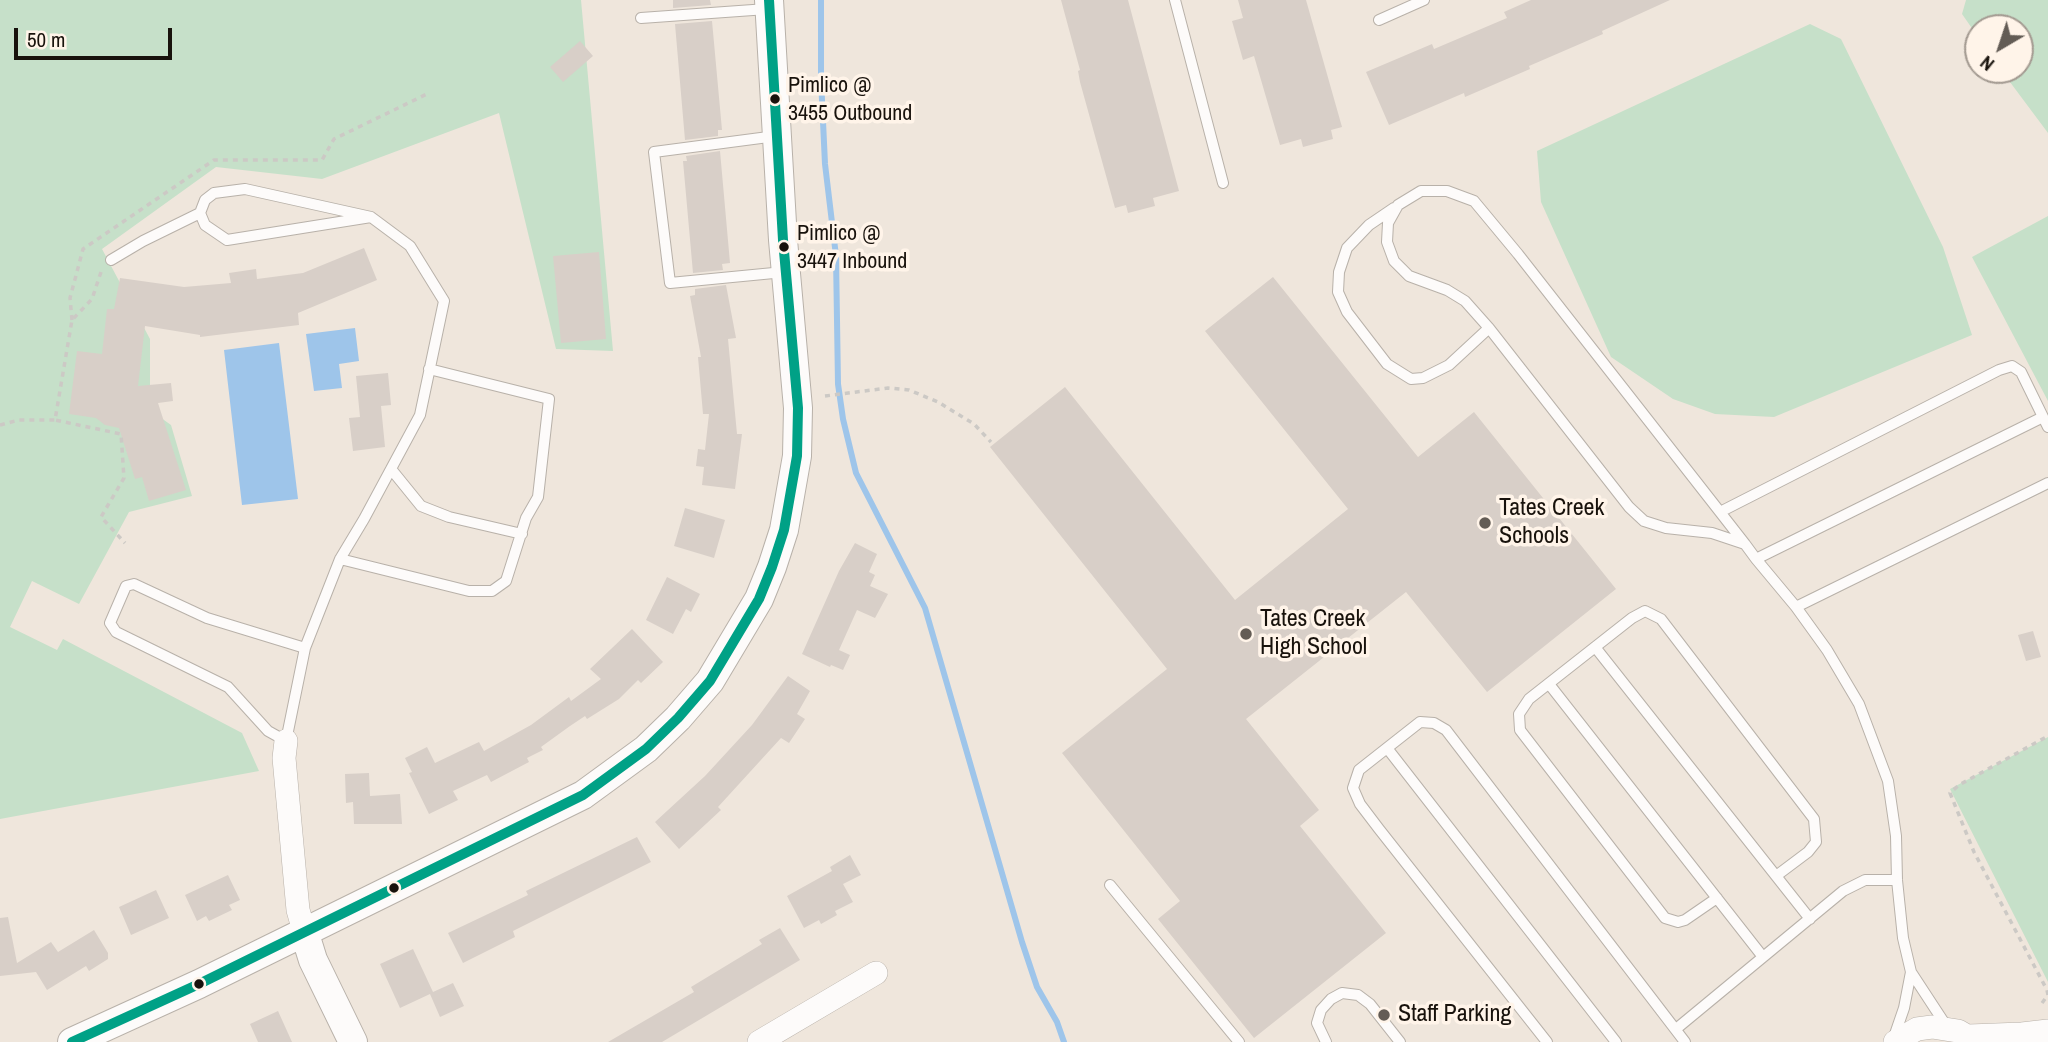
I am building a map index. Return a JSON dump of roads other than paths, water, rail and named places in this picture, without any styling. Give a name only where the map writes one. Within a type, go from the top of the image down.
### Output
[{"type":"street","points":[[72,1042],[137,1013],[583,795],[646,749],[710,681],[759,599],[784,530],[797,456],[798,408],[786,272],[770,4]]},
{"type":"street","points":[[286,741],[284,758],[298,910],[313,960],[353,1042]]},
{"type":"street","points":[[759,1042],[876,973]]},
{"type":"street","points":[[1894,1042],[1917,1029],[1964,1035],[2048,1032]]},
{"type":"street","points":[[2039,1042],[2048,1032]]},
{"type":"lane","points":[[1175,0],[1223,183]]},
{"type":"lane","points":[[1379,20],[1424,0]]},
{"type":"lane","points":[[641,18],[770,4]]},
{"type":"lane","points":[[777,135],[654,152],[670,283],[786,272]]},
{"type":"lane","points":[[111,260],[200,213],[205,200],[214,193],[245,189],[371,217],[410,246],[444,301],[420,415],[340,559],[305,648],[286,741],[268,731],[228,687],[116,632],[110,623],[126,586],[134,584],[207,618],[305,648]]},
{"type":"lane","points":[[1489,328],[1449,365],[1423,378],[1411,379],[1387,364],[1347,312],[1338,292],[1339,272],[1347,248],[1369,225],[1421,191],[1447,191],[1474,201],[1796,607],[1827,650],[1858,704],[1888,781],[1896,836],[1903,938],[1911,972],[1894,1042]]},
{"type":"lane","points":[[1398,205],[1388,223],[1387,242],[1394,261],[1409,276],[1447,290],[1465,301],[1629,506],[1644,521],[1666,528],[1712,533],[1745,544]]},
{"type":"lane","points":[[200,213],[205,225],[227,240],[371,217]]},
{"type":"lane","points":[[1720,512],[1999,370],[2012,366],[2021,372],[2045,422],[1756,559]]},
{"type":"lane","points":[[340,559],[469,591],[492,591],[506,581],[526,518],[538,497],[549,399],[429,369]]},
{"type":"lane","points":[[391,469],[421,506],[449,517],[522,534]]},
{"type":"lane","points":[[1796,607],[2048,483]]},
{"type":"lane","points":[[1717,898],[1685,920],[1678,922],[1665,918],[1520,730],[1519,714],[1529,699],[1632,618],[1645,611],[1661,619],[1814,819],[1816,842],[1808,852],[1776,876]]},
{"type":"lane","points":[[1595,647],[1810,919]]},
{"type":"lane","points":[[1549,684],[1763,957]]},
{"type":"lane","points":[[1547,1042],[1360,804],[1353,788],[1359,770],[1420,722],[1434,723],[1446,730],[1685,1042]]},
{"type":"lane","points":[[1387,748],[1616,1042]]},
{"type":"lane","points":[[1675,1029],[1843,891],[1865,880],[1897,880]]},
{"type":"lane","points":[[1111,885],[1239,1042]]},
{"type":"lane","points":[[1911,972],[1964,1035]]},
{"type":"lane","points":[[1326,1042],[1317,1023],[1321,1010],[1331,999],[1342,993],[1358,995],[1370,1004],[1400,1042]]},
{"type":"water","points":[[355,328],[359,361],[339,364],[342,388],[314,391],[306,334]]},
{"type":"water","points":[[279,343],[298,499],[242,505],[224,350]]},
{"type":"waterway","points":[[821,0],[825,164],[836,256],[838,384],[843,419],[856,473],[925,608],[1022,942],[1037,987],[1057,1022],[1064,1042]]},
{"type":"place","name":"Pimlico @ 3455 Outbound","points":[[775,99]]},
{"type":"place","name":"Pimlico @ 3447 Inbound","points":[[784,247]]},
{"type":"place","name":"Tates Creek Schools","points":[[1485,523]]},
{"type":"place","name":"Tates Creek High School","points":[[1246,634]]},
{"type":"place","name":"Staff Parking","points":[[1384,1015]]}]
